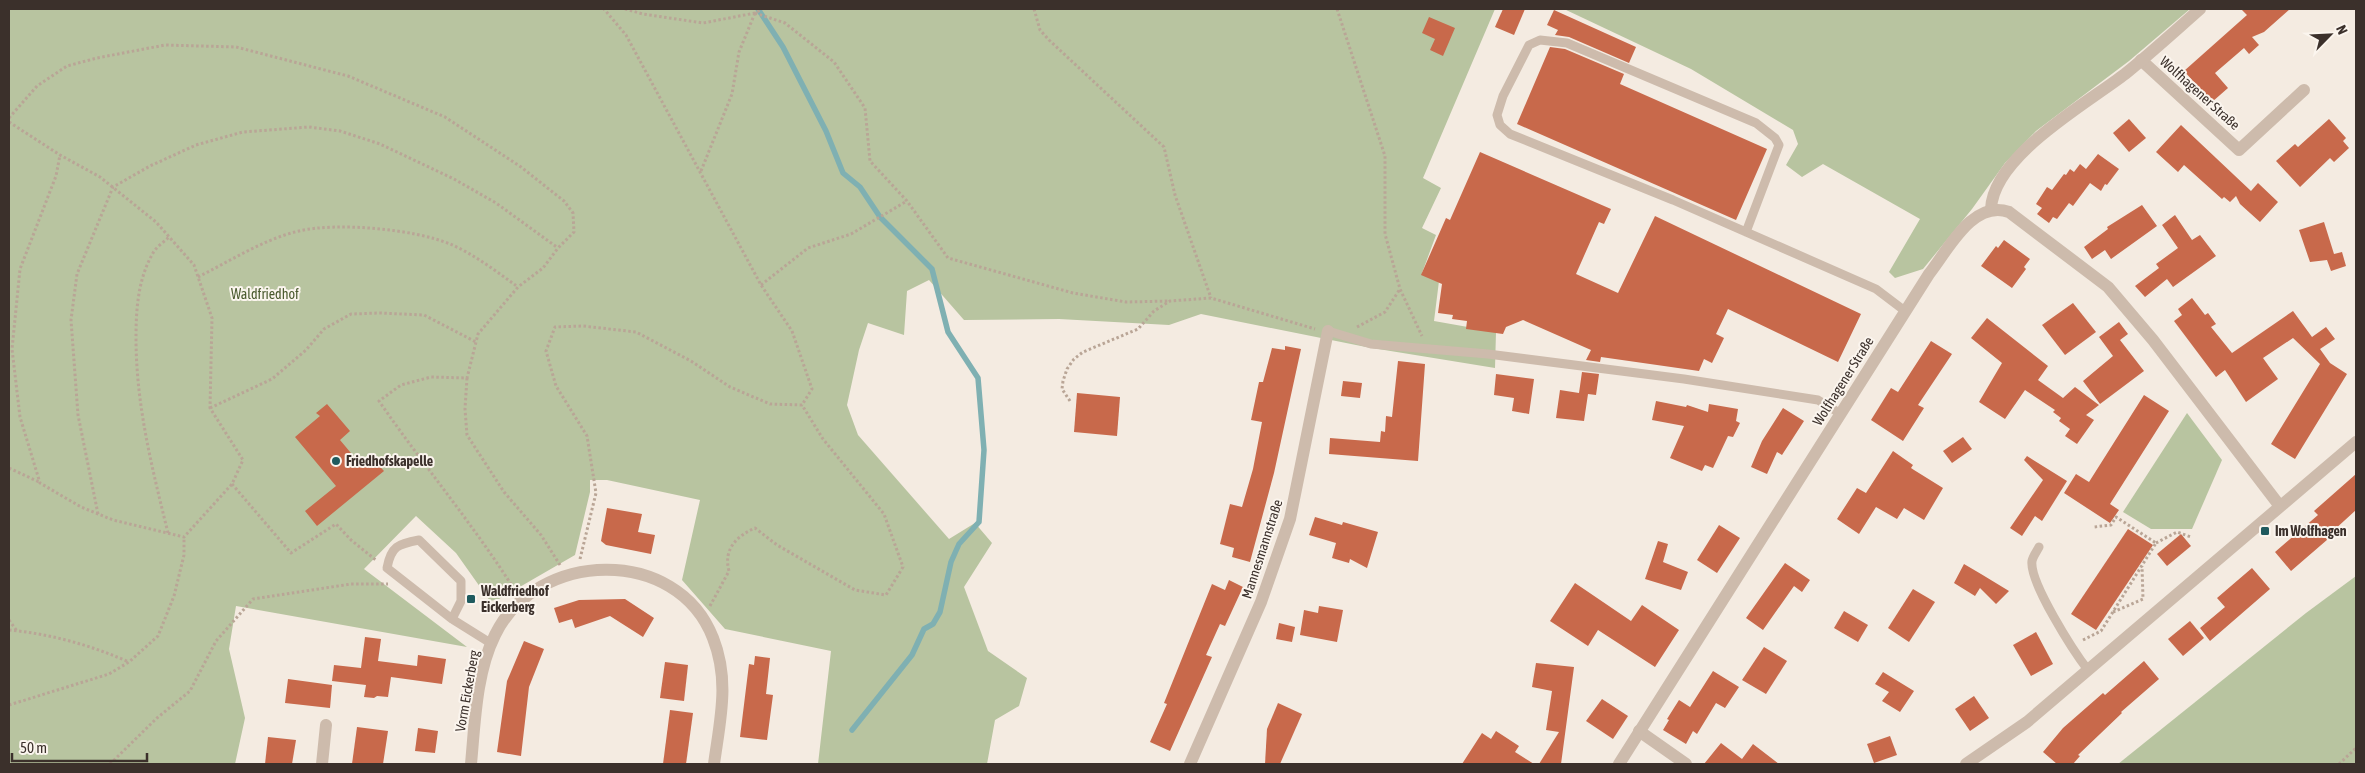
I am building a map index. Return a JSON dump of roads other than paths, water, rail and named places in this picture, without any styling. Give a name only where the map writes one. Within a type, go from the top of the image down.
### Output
[{"type":"street","name":"Wolfhagener Straße","points":[[1619,764],[1841,414],[1904,311],[1962,230],[1974,218],[1991,209],[1996,186],[2028,147],[2141,60],[2200,9]]},
{"type":"street","name":"Wolfhagener Straße","points":[[2141,60],[2239,150],[2304,90]]},
{"type":"street","points":[[1991,209],[2009,212],[2108,286],[2153,340],[2279,505]]},
{"type":"street","name":"Mannesmannstraße","points":[[1190,764],[1261,602],[1290,519],[1328,331]]},
{"type":"street","points":[[1966,764],[2027,722],[2279,505],[2356,442]]},
{"type":"street","name":"Vorm Eickerberg","points":[[471,764],[476,716],[486,658],[506,616],[520,599],[545,583],[566,574],[606,569],[624,571],[658,580],[678,592],[703,618],[713,636],[723,674],[724,695],[714,764]]},
{"type":"street","points":[[322,764],[326,725]]},
{"type":"street","points":[[1640,731],[1686,764]]},
{"type":"lane","points":[[1746,232],[1779,145],[1768,131],[1756,123],[1567,43],[1540,40],[1529,45],[1503,96],[1497,115],[1500,125],[1510,134],[1673,200],[1876,289],[1904,311]]},
{"type":"lane","points":[[1328,331],[1371,344],[1488,354],[1684,379],[1818,400],[1841,414]]},
{"type":"lane","points":[[452,619],[462,601],[461,581],[419,540],[400,543],[389,555],[387,568],[401,582],[452,619],[492,644]]},
{"type":"lane","points":[[2039,547],[2032,560],[2033,572],[2040,589],[2072,647],[2088,670]]},
{"type":"waterway","points":[[758,9],[783,47],[826,131],[843,173],[860,187],[880,217],[932,269],[948,332],[978,378],[984,450],[979,522],[959,544],[951,562],[940,612],[933,624],[924,629],[912,655],[852,730]]},
{"type":"place","name":"Friedhofskapelle","points":[[336,461]]},
{"type":"place","name":"Im Wolfhagen","points":[[2265,531]]},
{"type":"place","name":"Waldfriedhof Eickerberg","points":[[471,599]]},
{"type":"park label","name":"Waldfriedhof","points":[[265,294]]}]
